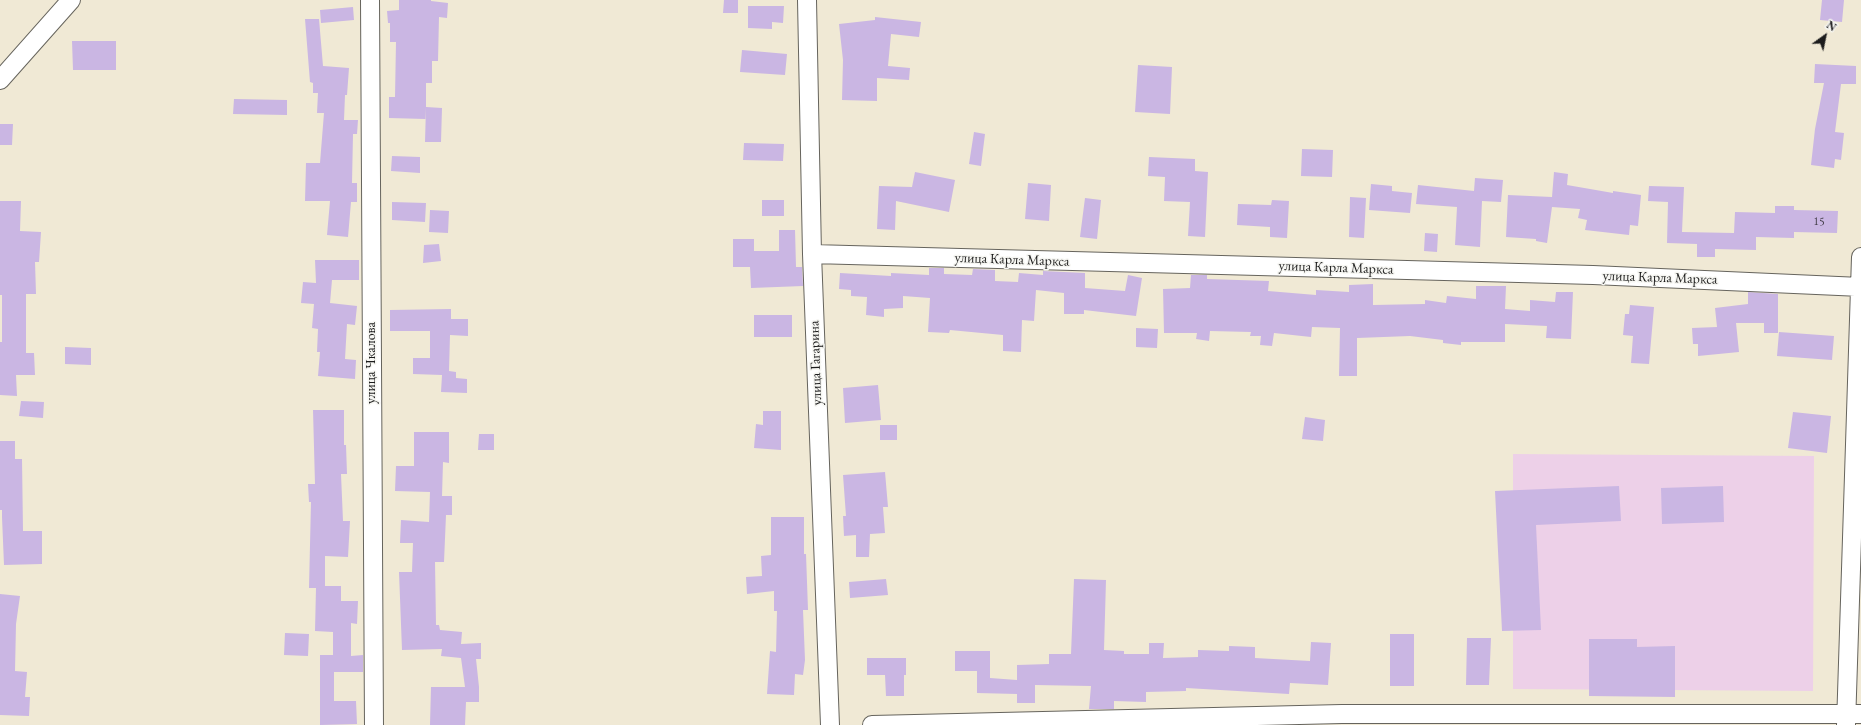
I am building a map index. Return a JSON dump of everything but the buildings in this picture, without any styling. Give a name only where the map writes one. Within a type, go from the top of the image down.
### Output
[{"type":"street","points":[[0,80],[71,0]]},
{"type":"street","name":"улица Чкалова","points":[[370,0],[374,725]]},
{"type":"street","name":"улица Гагарина","points":[[807,0],[812,254],[830,725]]},
{"type":"street","name":"улица Карла Маркса","points":[[812,254],[1593,275],[1860,287]]},
{"type":"street","points":[[872,725],[1342,714],[1851,718],[1861,256]]},
{"type":"shaded area","points":[[1513,454],[1814,456],[1813,691],[1513,689]]}]
